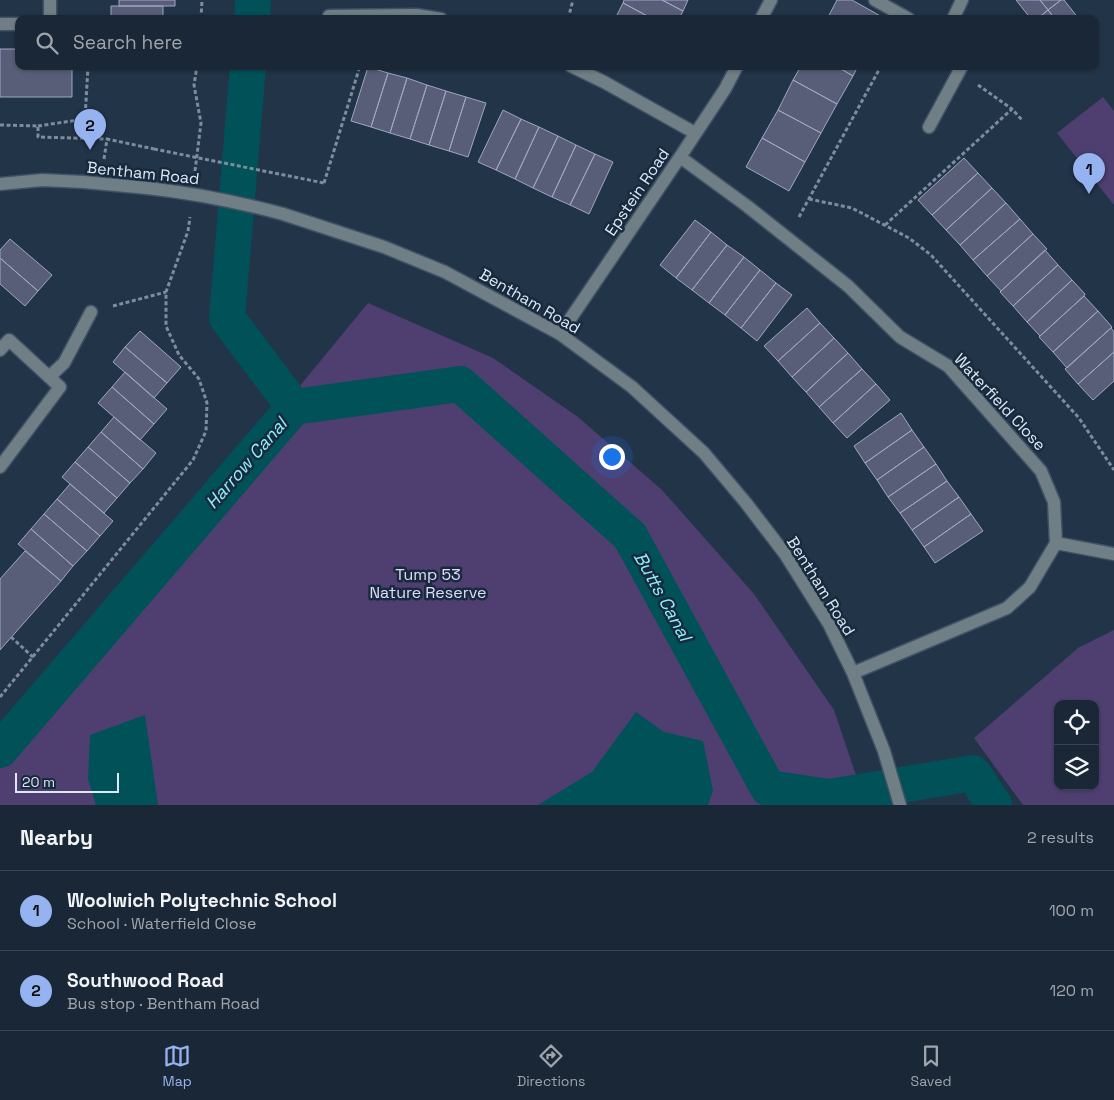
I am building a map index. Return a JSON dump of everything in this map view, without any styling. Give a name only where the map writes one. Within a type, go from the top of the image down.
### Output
[{"type":"street","points":[[50,0],[50,15]]},
{"type":"street","points":[[763,15],[771,0]]},
{"type":"street","points":[[875,0],[902,15]]},
{"type":"street","points":[[955,15],[962,0]]},
{"type":"street","points":[[0,24],[15,24]]},
{"type":"street","points":[[579,70],[696,133]]},
{"type":"street","name":"Epstein Road","points":[[560,334],[696,133],[735,70]]},
{"type":"street","points":[[929,127],[960,70]]},
{"type":"street","name":"Waterfield Close","points":[[680,157],[747,206],[848,286],[900,337],[948,366],[1041,471],[1054,502],[1056,543]]},
{"type":"street","name":"Bentham Road","points":[[0,184],[42,180],[101,183],[181,191],[283,214],[384,247],[445,272],[560,334],[632,387],[704,453],[785,554],[829,624],[853,673],[884,751],[900,805]]},
{"type":"street","points":[[49,377],[64,363],[91,312]]},
{"type":"street","points":[[0,350],[9,340],[60,387],[0,467]]},
{"type":"street","points":[[853,673],[1007,608],[1030,587],[1056,543],[1114,554]]},
{"type":"path","points":[[201,15],[202,0]]},
{"type":"path","points":[[569,15],[573,0]]},
{"type":"path","points":[[0,125],[38,126],[85,119],[88,70]]},
{"type":"path","points":[[195,172],[201,123],[194,85],[196,70]]},
{"type":"path","points":[[38,126],[38,138],[107,139],[324,183],[359,70]]},
{"type":"path","points":[[788,239],[879,70]]},
{"type":"path","points":[[962,70],[1012,109],[1022,120]]},
{"type":"path","points":[[885,225],[1012,109]]},
{"type":"path","points":[[101,183],[107,139]]},
{"type":"path","points":[[809,199],[852,208],[909,238],[931,255],[1079,418],[1114,470]]},
{"type":"path","points":[[0,697],[34,658],[193,460],[206,431],[207,403],[199,379],[179,355],[166,326],[166,292],[188,231],[190,211]]},
{"type":"path","points":[[91,312],[166,292]]},
{"type":"path","points":[[11,638],[34,658]]},
{"type":"green space","points":[[1103,97],[1114,111],[1114,205],[1057,133]]},
{"type":"green space","name":"Tump 53 Nature Reserve","points":[[368,303],[493,358],[578,417],[662,490],[754,594],[834,710],[866,805],[0,805],[0,751]]},
{"type":"green space","points":[[1114,630],[1114,805],[1023,805],[974,738],[1078,648]]},
{"type":"shaded area","points":[[636,712],[664,732],[703,741],[713,790],[708,805],[538,805],[592,772]]},
{"type":"shaded area","points":[[145,715],[158,805],[96,805],[88,779],[90,735]]},
{"type":"building","points":[[119,0],[175,0],[175,6],[119,6]]},
{"type":"building","points":[[624,0],[662,0],[683,11],[681,15],[646,15],[623,3]]},
{"type":"building","points":[[662,0],[688,0],[683,11]]},
{"type":"building","points":[[837,0],[852,0],[879,15],[829,15]]},
{"type":"building","points":[[1016,0],[1040,0],[1048,10],[1042,15],[1028,15]]},
{"type":"building","points":[[1040,0],[1061,0],[1048,10]]},
{"type":"building","points":[[1061,0],[1064,0],[1076,15],[1052,15],[1048,10]]},
{"type":"building","points":[[623,3],[646,15],[617,15]]},
{"type":"building","points":[[111,6],[163,6],[163,15],[111,15]]},
{"type":"building","points":[[1048,10],[1052,15],[1042,15]]},
{"type":"building","points":[[0,49],[15,49],[15,70],[72,70],[72,97],[0,97]]},
{"type":"building","points":[[367,70],[378,70],[388,73],[371,127],[351,121]]},
{"type":"building","points":[[799,70],[843,70],[853,76],[837,104],[793,80]]},
{"type":"building","points":[[843,70],[856,70],[853,76]]},
{"type":"building","points":[[388,73],[407,78],[390,133],[371,127]]},
{"type":"building","points":[[407,78],[427,85],[410,139],[390,133]]},
{"type":"building","points":[[793,80],[837,104],[821,133],[778,110]]},
{"type":"building","points":[[427,85],[446,91],[429,145],[410,139]]},
{"type":"building","points":[[446,91],[466,97],[449,151],[429,145]]},
{"type":"building","points":[[466,97],[486,103],[468,157],[449,151]]},
{"type":"building","points":[[503,110],[521,119],[496,170],[478,162]]},
{"type":"building","points":[[778,110],[821,133],[805,162],[762,138]]},
{"type":"building","points":[[521,119],[539,127],[515,179],[496,170]]},
{"type":"building","points":[[539,127],[558,136],[533,188],[515,179]]},
{"type":"building","points":[[558,136],[576,145],[552,197],[533,188]]},
{"type":"building","points":[[762,138],[805,162],[789,191],[746,167]]},
{"type":"building","points":[[576,145],[595,154],[570,205],[552,197]]},
{"type":"building","points":[[595,154],[613,162],[589,214],[570,205]]},
{"type":"building","points":[[964,158],[978,173],[932,215],[918,200]]},
{"type":"building","points":[[978,173],[992,188],[946,230],[932,215]]},
{"type":"building","points":[[992,188],[1006,203],[960,245],[946,230]]},
{"type":"building","points":[[1006,203],[1020,219],[973,260],[960,245]]},
{"type":"building","points":[[1020,219],[1033,234],[987,276],[973,260]]},
{"type":"building","points":[[695,220],[711,232],[676,278],[660,265]]},
{"type":"building","points":[[711,232],[727,245],[692,290],[676,278]]},
{"type":"building","points":[[1033,234],[1047,249],[1001,291],[987,276]]},
{"type":"building","points":[[10,239],[52,275],[38,291],[0,258],[0,250]]},
{"type":"building","points":[[727,245],[744,257],[709,303],[692,290]]},
{"type":"building","points":[[1045,250],[1058,265],[1013,306],[1000,292]]},
{"type":"building","points":[[744,257],[760,270],[725,315],[709,303]]},
{"type":"building","points":[[0,258],[38,291],[25,306],[0,284]]},
{"type":"building","points":[[1058,265],[1072,280],[1027,322],[1013,306]]},
{"type":"building","points":[[760,270],[776,283],[741,328],[725,315]]},
{"type":"building","points":[[1072,280],[1085,294],[1084,296],[1040,336],[1027,322]]},
{"type":"building","points":[[776,283],[792,295],[757,341],[741,328]]},
{"type":"building","points":[[1084,296],[1098,311],[1053,352],[1039,337]]},
{"type":"building","points":[[807,308],[820,323],[778,361],[764,346]]},
{"type":"building","points":[[1098,311],[1112,327],[1067,368],[1053,352]]},
{"type":"building","points":[[820,323],[834,338],[792,377],[778,361]]},
{"type":"building","points":[[1111,328],[1114,332],[1114,352],[1078,384],[1065,369]]},
{"type":"building","points":[[140,331],[181,367],[167,383],[125,347]]},
{"type":"building","points":[[834,338],[848,353],[806,392],[792,377]]},
{"type":"building","points":[[125,347],[167,383],[154,398],[113,362]]},
{"type":"building","points":[[1114,352],[1114,381],[1093,400],[1078,384]]},
{"type":"building","points":[[848,353],[862,369],[819,407],[806,392]]},
{"type":"building","points":[[862,369],[876,384],[833,423],[819,407]]},
{"type":"building","points":[[125,372],[167,409],[154,424],[112,387]]},
{"type":"building","points":[[876,384],[890,400],[847,438],[833,423]]},
{"type":"building","points":[[112,387],[154,424],[140,440],[98,403]]},
{"type":"building","points":[[901,413],[912,430],[865,463],[854,446]]},
{"type":"building","points":[[114,417],[156,453],[143,469],[101,432]]},
{"type":"building","points":[[912,430],[924,447],[877,480],[865,463]]},
{"type":"building","points":[[101,432],[143,469],[130,483],[88,447]]},
{"type":"building","points":[[88,447],[130,483],[117,498],[75,462]]},
{"type":"building","points":[[924,447],[936,464],[888,497],[877,480]]},
{"type":"building","points":[[75,462],[117,498],[104,513],[62,477]]},
{"type":"building","points":[[936,464],[947,481],[900,513],[888,497]]},
{"type":"building","points":[[947,481],[959,497],[912,530],[900,513]]},
{"type":"building","points":[[70,484],[113,521],[100,536],[57,499]]},
{"type":"building","points":[[959,497],[971,514],[924,547],[912,530]]},
{"type":"building","points":[[57,499],[100,536],[87,551],[44,514]]},
{"type":"building","points":[[44,514],[87,551],[73,566],[31,529]]},
{"type":"building","points":[[971,514],[983,531],[935,563],[924,547]]},
{"type":"building","points":[[31,529],[73,566],[61,581],[18,544]]},
{"type":"building","points":[[25,551],[61,581],[0,650],[0,579]]},
{"type":"waterway","name":"Harrow Canal","points":[[252,15],[253,0]]},
{"type":"waterway","name":"Harrow Canal","points":[[248,70],[227,318],[294,407]]},
{"type":"waterway","name":"Butts Canal","points":[[294,407],[460,384],[630,536],[768,788],[830,797],[973,773],[994,805]]},
{"type":"waterway","name":"Harrow Canal","points":[[0,750],[294,407]]},
{"type":"place","name":"Southwood Road","points":[[90,150]]},
{"type":"place","name":"Woolwich Polytechnic School","points":[[1089,194]]}]
